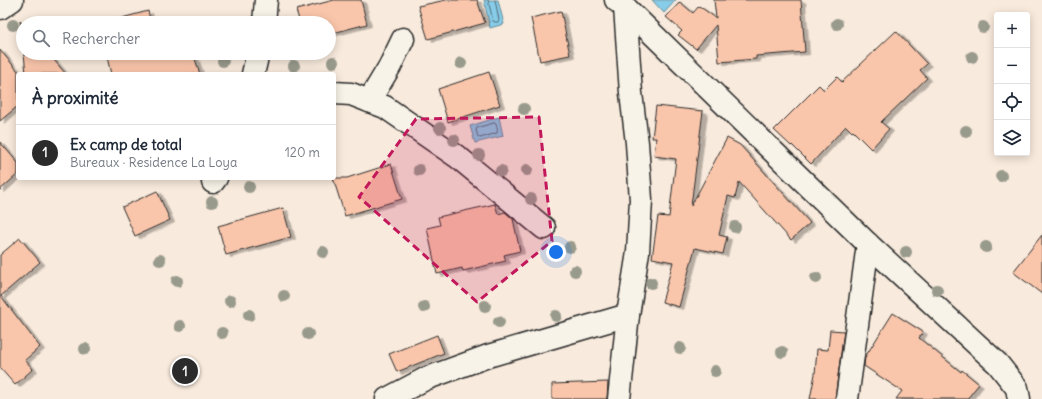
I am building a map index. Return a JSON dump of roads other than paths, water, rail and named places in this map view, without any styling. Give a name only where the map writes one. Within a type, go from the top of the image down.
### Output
[{"type":"street","points":[[0,8],[12,0]]},
{"type":"street","points":[[265,16],[266,0]]},
{"type":"street","points":[[621,3],[868,244],[998,364],[1017,388],[1019,399]]},
{"type":"street","points":[[619,399],[628,315],[638,252],[640,200],[637,143],[630,93],[621,3]]},
{"type":"street","points":[[369,101],[390,66],[403,39]]},
{"type":"street","points":[[253,72],[256,60]]},
{"type":"street","points":[[336,93],[351,94],[385,107],[458,158],[544,228]]},
{"type":"street","points":[[847,399],[868,244]]},
{"type":"street","points":[[387,399],[425,380],[488,356],[628,315]]},
{"type":"water","points":[[484,0],[498,0],[504,24],[490,28]]},
{"type":"water","points":[[652,0],[676,0],[664,13]]},
{"type":"water","points":[[499,117],[503,136],[475,143],[470,126]]},
{"type":"place","name":"Ex camp de total","points":[[185,371]]}]
